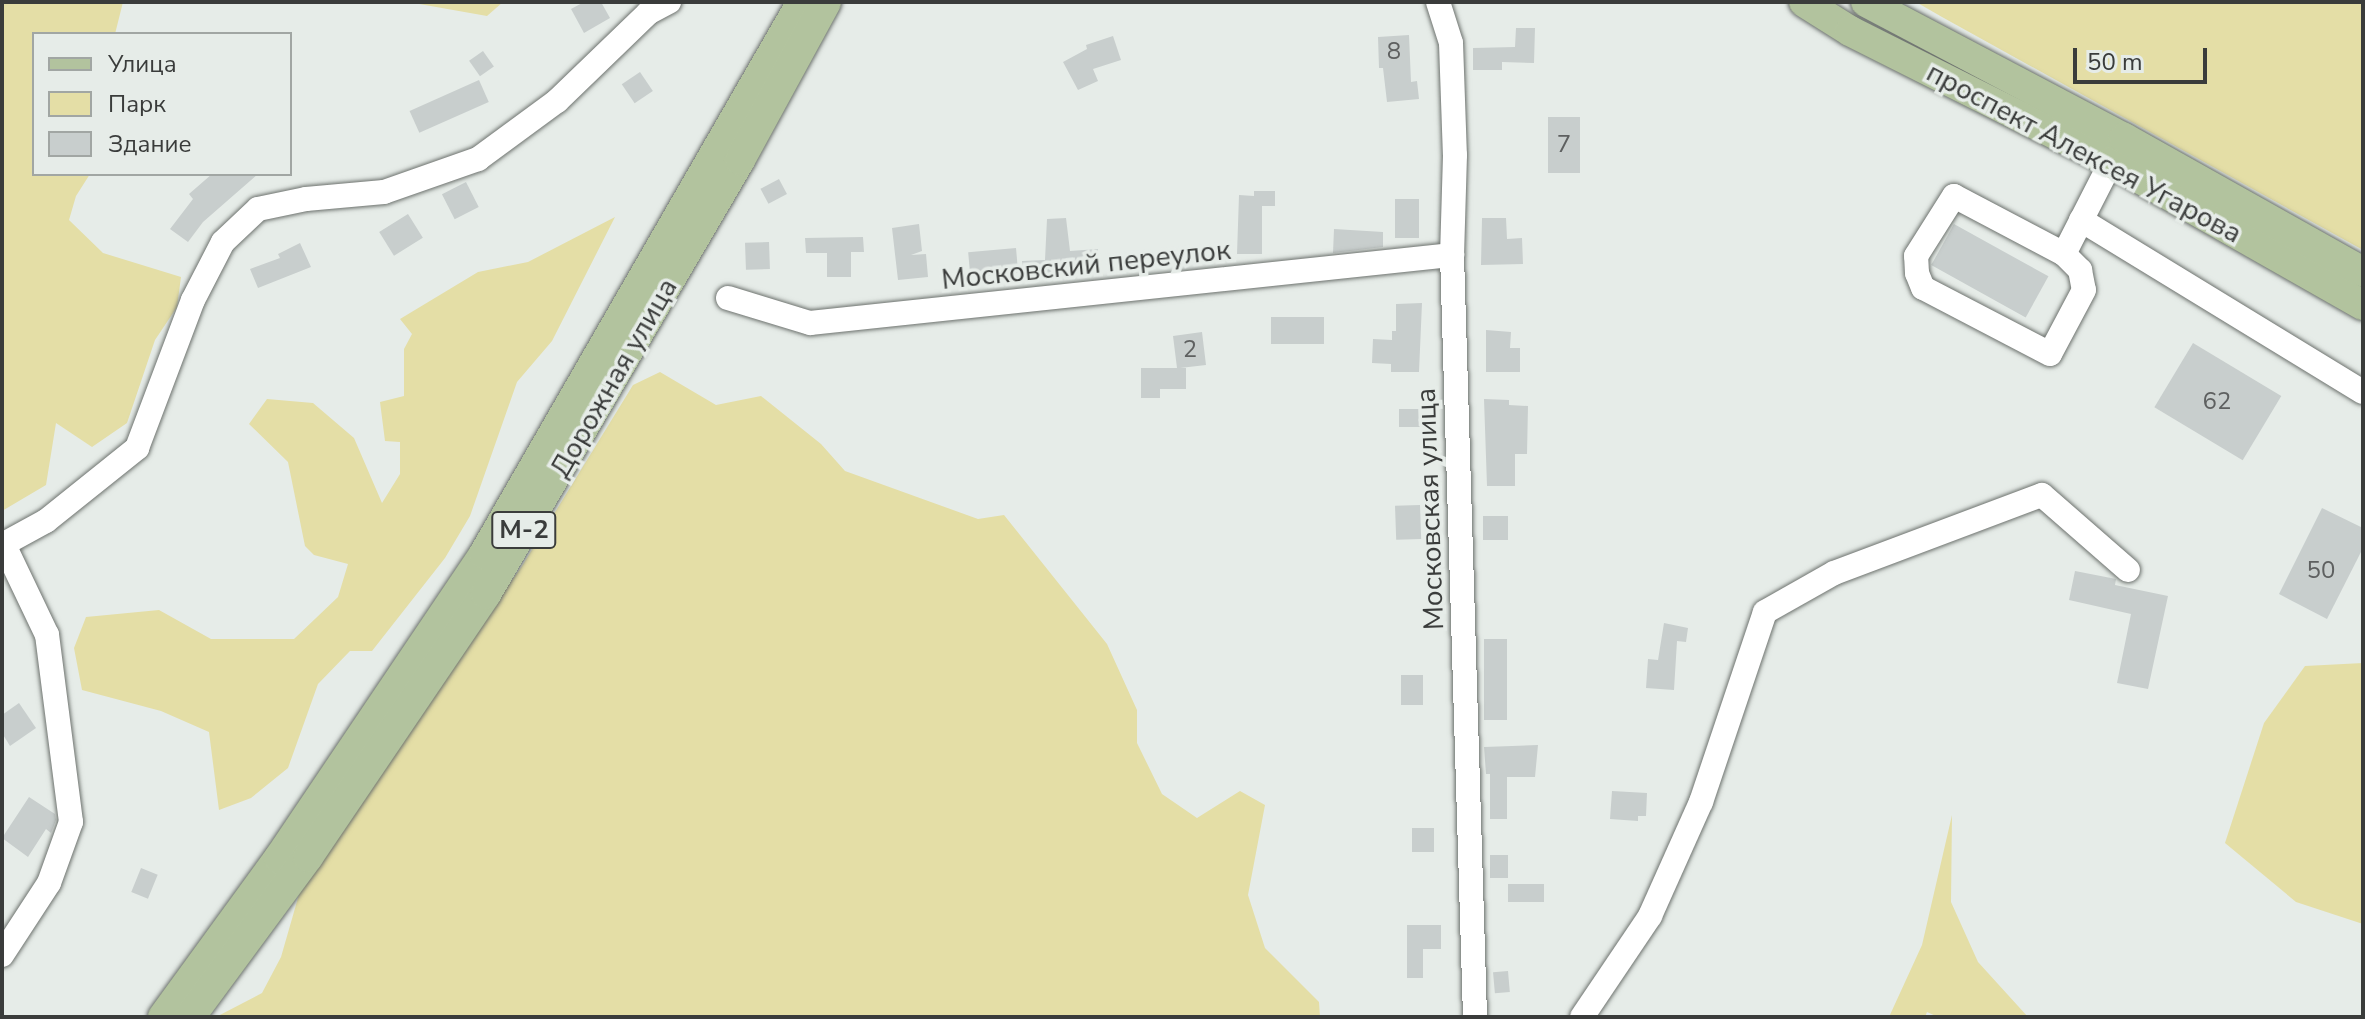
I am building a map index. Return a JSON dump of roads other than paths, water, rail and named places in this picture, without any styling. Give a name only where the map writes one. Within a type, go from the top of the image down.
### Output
[{"type":"main road","name":"проспект Алексея Угарова","points":[[1804,2],[1850,31],[2118,150],[2363,272]]},
{"type":"main road","name":"проспект Алексея Угарова","points":[[1866,2],[2118,150],[2363,305]]},
{"type":"main road","name":"Дорожная улица","points":[[163,1017],[288,845],[484,554],[777,50],[818,6]]},
{"type":"main road","name":"Дорожная улица","points":[[190,1017],[308,857],[486,594],[724,188],[818,6]]},
{"type":"street","points":[[2,955],[49,883],[71,822],[47,635],[3,545],[46,521],[137,448],[193,300],[223,242],[258,209],[306,199],[384,192],[478,159],[557,101],[648,13],[669,2]]},
{"type":"street","name":"Московская улица","points":[[1438,2],[1451,43],[1455,155],[1452,255],[1475,1017]]},
{"type":"street","points":[[2064,254],[2118,150]]},
{"type":"street","points":[[1954,196],[2064,254],[2080,270],[2084,290],[2050,354],[1923,288],[1917,273],[1916,256],[1954,196]]},
{"type":"street","points":[[2081,220],[2363,392]]},
{"type":"street","name":"Московский переулок","points":[[728,298],[810,323],[1452,255]]},
{"type":"street","points":[[1582,1017],[1650,916],[1701,802],[1765,612],[1834,573],[2042,495],[2128,570]]}]
